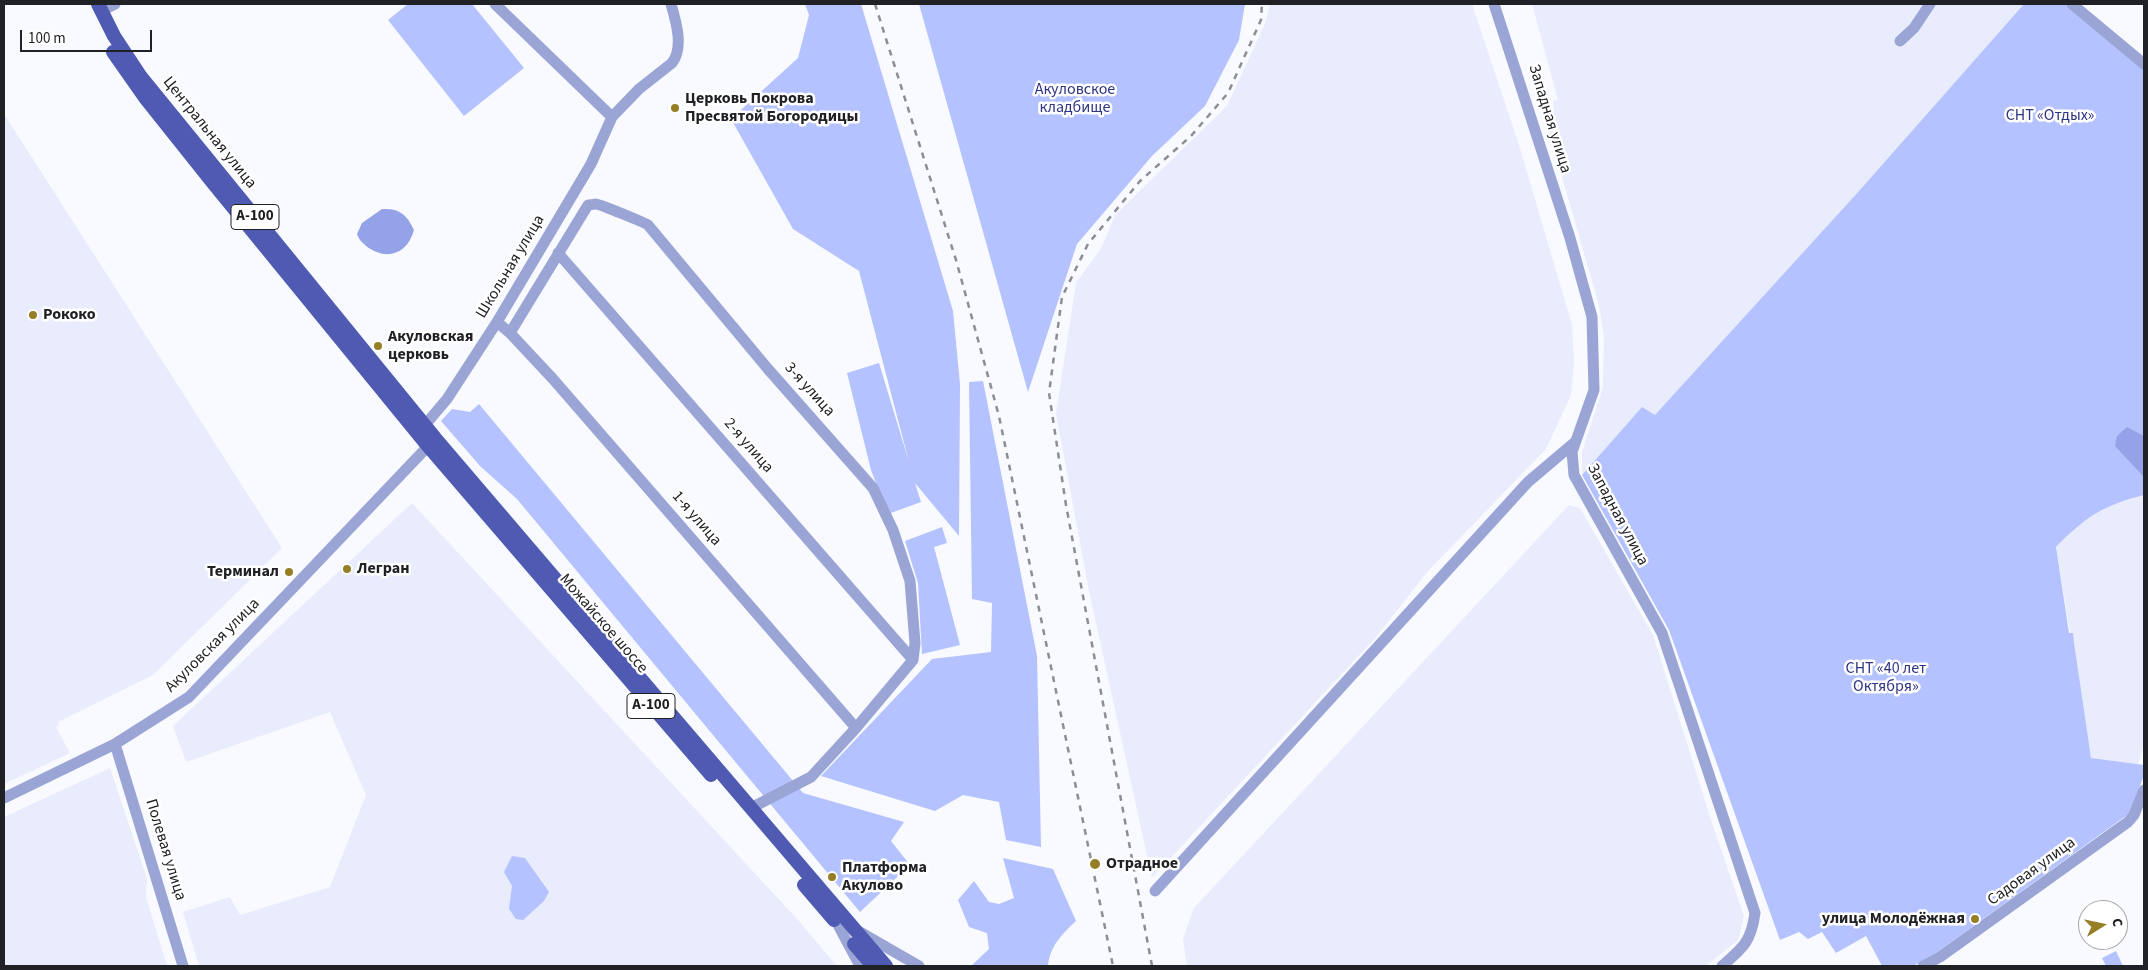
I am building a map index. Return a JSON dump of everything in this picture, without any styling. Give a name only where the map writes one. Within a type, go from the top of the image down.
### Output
[{"type":"main road","name":"Центральная улица","points":[[88,4],[108,44],[141,93],[387,394]]},
{"type":"main road","name":"Центральная улица","points":[[100,7],[114,36],[141,76],[422,421]]},
{"type":"main road","name":"Можайское шоссе","points":[[387,394],[432,442],[886,966]]},
{"type":"main road","name":"Можайское шоссе","points":[[422,421],[432,442],[873,966]]},
{"type":"street","points":[[100,7],[115,4]]},
{"type":"street","points":[[495,4],[612,117]]},
{"type":"street","name":"Школьная улица","points":[[422,421],[447,399],[497,322],[591,164],[612,117],[622,104],[677,56],[678,42],[671,4]]},
{"type":"street","name":"Западная улица","points":[[1494,4],[1570,238],[1592,317],[1594,390],[1574,443],[1572,452],[1574,475],[1662,633],[1755,913],[1752,932],[1745,946],[1722,966]]},
{"type":"street","points":[[1900,41],[1914,28],[1930,4]]},
{"type":"street","points":[[2072,4],[2144,64]]},
{"type":"street","name":"3-я улица","points":[[558,253],[588,206],[596,204],[606,206],[630,218],[641,219],[648,225],[768,369],[866,478],[893,530],[906,565],[910,581],[915,643],[913,660]]},
{"type":"street","points":[[510,333],[558,253]]},
{"type":"street","name":"2-я улица","points":[[558,253],[913,660]]},
{"type":"street","name":"1-я улица","points":[[497,322],[554,379],[856,728]]},
{"type":"street","name":"Акуловская улица","points":[[4,798],[115,744],[189,697],[432,442]]},
{"type":"street","points":[[1155,891],[1528,482],[1574,443]]},
{"type":"street","points":[[751,808],[811,777],[856,728],[913,660]]},
{"type":"street","name":"Полевая улица","points":[[115,744],[183,966]]},
{"type":"street","name":"Садовая улица","points":[[1923,966],[1942,962],[2122,826],[2134,815],[2144,790]]},
{"type":"street","points":[[2122,826],[2144,817]]},
{"type":"street","points":[[837,923],[860,966]]},
{"type":"street","points":[[853,927],[919,966]]},
{"type":"shaded area","points":[[1270,4],[1472,4],[1519,145],[1572,325],[1574,364],[1571,395],[1546,449],[1428,571],[1377,636],[1152,878],[1089,591],[1056,414],[1076,283],[1102,247],[1115,215],[1227,106],[1265,24]]},
{"type":"shaded area","points":[[1532,4],[2024,4],[1859,191],[1655,416],[1642,407],[1582,475],[1582,452],[1603,387],[1604,337],[1599,305],[1545,118],[1554,111],[1553,101],[1558,100]]},
{"type":"shaded area","points":[[4,114],[282,548],[153,675],[58,722],[59,725],[56,727],[70,753],[4,784]]},
{"type":"shaded area","points":[[382,209],[398,211],[406,216],[414,230],[406,245],[395,253],[388,254],[374,251],[362,242],[357,234],[362,223]]},
{"type":"shaded area","points":[[2127,427],[2144,436],[2144,477],[2115,446],[2117,436]]},
{"type":"shaded area","points":[[2144,495],[2144,744],[2138,765],[2091,758],[2056,547],[2079,524],[2106,507]]},
{"type":"shaded area","points":[[412,503],[798,920],[837,966],[199,966],[183,912],[230,897],[240,915],[330,887],[366,795],[330,712],[186,762],[173,726]]},
{"type":"shaded area","points":[[1569,505],[1580,508],[1653,635],[1712,823],[1744,916],[1738,940],[1706,966],[1187,966],[1183,939],[1194,908]]},
{"type":"shaded area","points":[[110,768],[147,879],[146,897],[167,966],[4,966],[4,817]]},
{"type":"green space","points":[[408,4],[472,4],[524,68],[464,116],[388,20]]},
{"type":"green space","points":[[805,4],[861,4],[953,311],[960,384],[959,536],[915,483],[921,502],[888,514],[871,470],[847,373],[879,363],[909,462],[859,271],[793,229],[731,119],[798,58],[809,15]]},
{"type":"green space","name":"Акуловское кладбище","points":[[919,4],[1245,4],[1239,40],[1205,106],[1152,156],[1077,244],[1028,392]]},
{"type":"green space","points":[[2024,4],[2071,4],[2144,69],[2144,495],[2106,508],[2086,520],[2056,547],[2069,633],[2073,633],[2091,758],[2144,765],[2144,775],[2130,813],[1936,953],[1913,966],[1882,966],[1866,936],[1836,953],[1822,932],[1808,939],[1799,932],[1780,940],[1669,630],[1582,475],[1642,407],[1655,415],[1859,191]]},
{"type":"green space","points":[[983,381],[1037,656],[1041,847],[1006,840],[999,802],[963,795],[935,811],[821,776],[932,659],[991,652],[992,603],[972,599],[969,382]]},
{"type":"green space","points":[[479,404],[803,793],[904,822],[891,841],[910,865],[860,912],[517,499],[480,466],[441,421],[452,409],[470,412]]},
{"type":"green space","points":[[942,527],[947,543],[934,547],[960,645],[922,654],[918,583],[905,541]]},
{"type":"green space","points":[[512,856],[525,858],[549,892],[544,901],[523,920],[516,919],[509,909],[512,886],[504,872]]},
{"type":"green space","points":[[1003,858],[1053,869],[1076,921],[1054,946],[1048,966],[971,966],[989,949],[987,933],[969,927],[958,900],[974,881],[989,902],[999,904],[1014,898]]},
{"type":"green space","points":[[2116,951],[2123,966],[2106,966],[2102,958]]},
{"type":"railway","points":[[875,4],[956,260],[999,416],[1113,966]]},
{"type":"railway","points":[[1152,966],[1066,505],[1049,393],[1062,297],[1088,244],[1140,181],[1191,136],[1228,93],[1261,20],[1262,4]]},
{"type":"place","name":"Церковь Покрова Пресвятой Богородицы","points":[[675,108]]},
{"type":"place","name":"Рококо","points":[[33,315]]},
{"type":"place","name":"Акуловская церковь","points":[[378,346]]},
{"type":"place","name":"Легран","points":[[347,569]]},
{"type":"place","name":"Терминал","points":[[289,572]]},
{"type":"place","name":"Отрадное","points":[[1095,864]]},
{"type":"place","name":"Платформа Акулово","points":[[832,877]]},
{"type":"place","name":"улица Молодёжная","points":[[1975,919]]},
{"type":"park label","name":"СНТ «Отдых»","points":[[2050,116]]},
{"type":"park label","name":"СНТ «40 лет Октября»","points":[[1886,678]]}]
